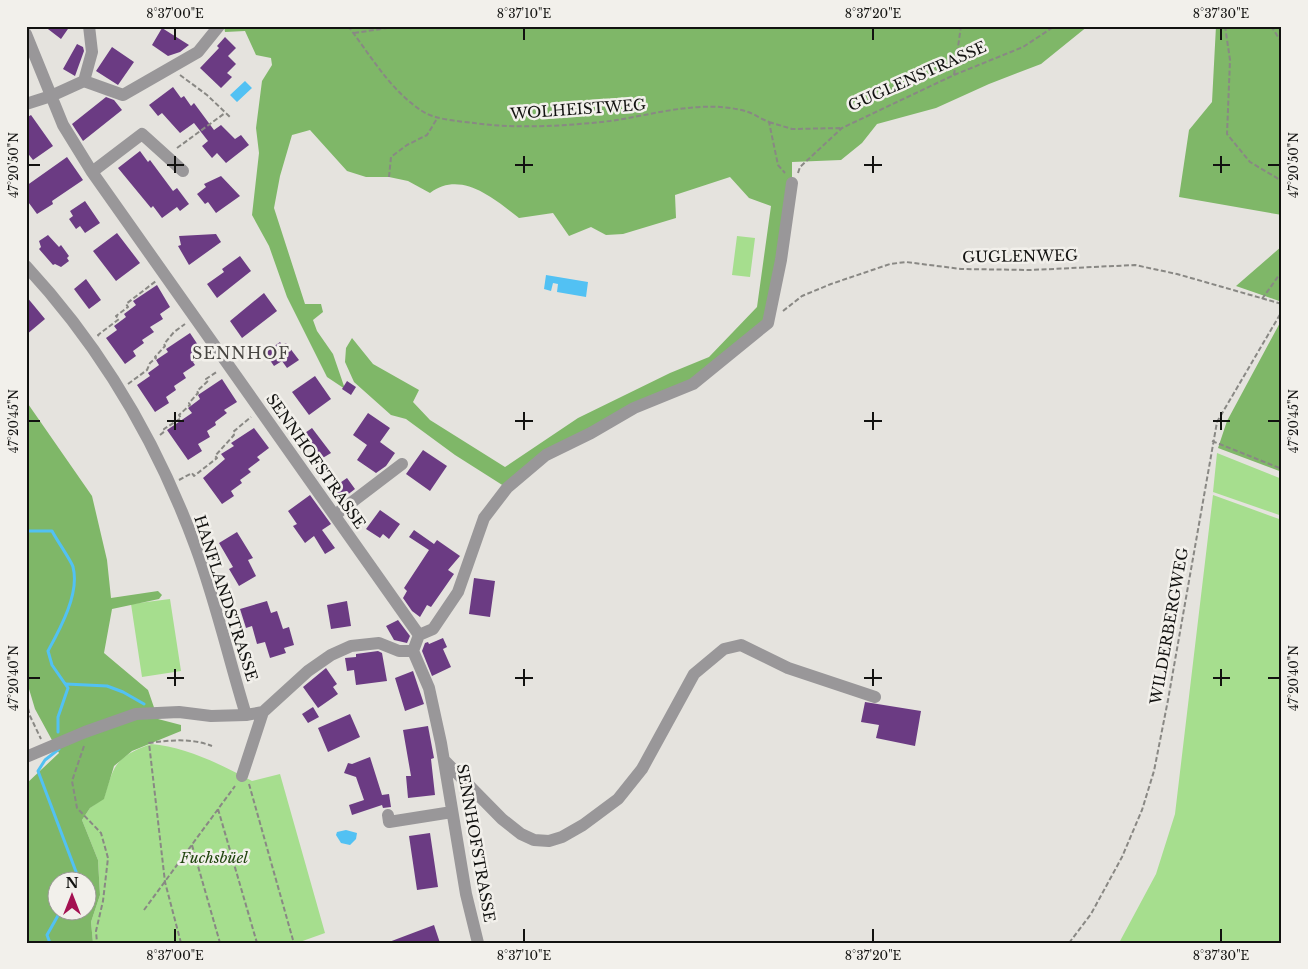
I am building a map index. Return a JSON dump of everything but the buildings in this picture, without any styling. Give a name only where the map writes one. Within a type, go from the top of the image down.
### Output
[{"type":"street","points":[[84,81],[92,52],[89,26]]},
{"type":"street","points":[[26,104],[51,96],[84,81],[123,96],[198,52],[219,26]]},
{"type":"street","name":"SENNHOFSTRASSE","points":[[26,34],[70,138],[92,172],[419,635]]},
{"type":"street","points":[[92,172],[142,134],[178,167]]},
{"type":"street","points":[[242,776],[263,712],[308,670],[341,650],[366,643],[379,643],[399,651],[413,651],[419,635],[433,629],[458,592],[484,518],[507,488],[546,455],[591,433],[634,408],[693,384],[768,323],[781,260],[792,183]]},
{"type":"street","name":"HANFLANDSTRASSE","points":[[26,266],[92,347],[150,442],[171,485],[196,549],[246,715]]},
{"type":"street","points":[[335,515],[402,464]]},
{"type":"street","points":[[444,760],[502,819],[521,834],[534,840],[549,841],[562,837],[604,811],[625,792],[642,769],[694,674],[724,649],[741,645],[788,668],[875,697]]},
{"type":"street","name":"SENNHOFSTRASSE","points":[[413,651],[428,688],[444,760],[466,894],[478,943]]},
{"type":"street","points":[[26,757],[85,732],[136,714],[179,712],[211,716],[246,715],[263,712]]},
{"type":"street","points":[[388,815],[389,822],[452,812]]},
{"type":"path","name":"WOLHEISTWEG","points":[[348,26],[402,97],[424,113],[438,117],[493,126],[537,126],[608,121],[693,108],[720,107],[747,111],[769,122],[792,129],[842,128]]},
{"type":"path","points":[[353,33],[401,26]]},
{"type":"path","points":[[954,75],[961,26]]},
{"type":"path","name":"GUGLENSTRASSE","points":[[800,167],[842,128],[954,75],[1023,46],[1055,26]]},
{"type":"path","points":[[1225,26],[1230,60],[1227,134],[1250,162],[1282,181]]},
{"type":"path","points":[[1270,26],[1282,43]]},
{"type":"path","points":[[170,68],[207,95],[230,117]]},
{"type":"path","points":[[178,167],[181,157],[176,149],[226,113]]},
{"type":"path","points":[[390,177],[391,157],[406,145],[427,135],[438,117]]},
{"type":"path","points":[[769,122],[778,165],[782,169]]},
{"type":"path","name":"GUGLENWEG","points":[[768,323],[802,296],[890,264],[906,262],[961,269],[1031,270],[1135,265],[1178,274],[1282,304]]},
{"type":"path","points":[[1262,299],[1282,271]]},
{"type":"path","points":[[92,347],[101,339],[98,335],[119,319],[116,316],[128,307],[126,304],[149,286]]},
{"type":"path","name":"WILDERBERGWEG","points":[[1069,943],[1091,914],[1122,856],[1142,810],[1154,771],[1168,700],[1212,441],[1217,422],[1282,311]]},
{"type":"path","points":[[120,390],[148,370],[150,363],[166,346],[164,344],[183,325]]},
{"type":"path","points":[[150,442],[165,431],[164,429],[181,418],[179,415],[190,405],[188,403],[198,393],[197,391],[216,373]]},
{"type":"path","points":[[171,485],[192,473],[194,476],[213,463],[216,458],[215,456],[234,434],[233,432],[248,419]]},
{"type":"path","points":[[1212,441],[1282,469]]},
{"type":"path","points":[[26,701],[30,716],[45,749]]},
{"type":"path","points":[[85,732],[86,742],[72,781],[77,808],[101,833],[108,858],[103,901],[96,931],[97,943]]},
{"type":"path","points":[[181,943],[165,882],[149,743],[184,740],[199,741],[212,746]]},
{"type":"path","points":[[144,910],[242,776],[250,786],[293,940]]},
{"type":"path","points":[[218,809],[257,943]]},
{"type":"path","points":[[192,845],[220,943]]},
{"type":"green space","points":[[224,26],[1088,26],[1041,64],[989,84],[936,108],[877,124],[862,143],[841,160],[792,162],[792,183],[768,323],[715,368],[546,455],[507,488],[455,455],[406,419],[391,415],[354,382],[345,362],[346,348],[352,338],[373,364],[419,390],[413,402],[430,420],[505,467],[578,418],[670,373],[709,357],[757,307],[771,206],[749,198],[730,177],[675,195],[676,218],[623,234],[606,235],[591,227],[569,236],[553,213],[519,218],[488,195],[465,186],[453,184],[430,193],[408,181],[389,177],[366,177],[347,171],[310,130],[292,135],[280,176],[274,208],[305,304],[321,304],[323,312],[313,320],[317,331],[333,354],[345,389],[327,377],[287,297],[269,246],[252,215],[259,153],[256,128],[262,81],[272,65],[271,58],[256,55],[245,31],[225,32]]},
{"type":"green space","points":[[1216,26],[1282,26],[1282,215],[1179,197],[1189,130],[1212,102]]},
{"type":"green space","points":[[737,236],[755,238],[750,277],[732,275]]},
{"type":"green space","points":[[1282,246],[1282,302],[1236,286]]},
{"type":"green space","points":[[1282,319],[1282,472],[1218,448],[1227,421]]},
{"type":"green space","points":[[26,401],[92,496],[107,560],[111,598],[158,591],[162,595],[159,599],[112,609],[104,653],[148,690],[158,719],[181,725],[181,731],[132,751],[114,766],[104,799],[90,808],[82,820],[98,860],[100,895],[98,901],[98,872],[48,872],[48,922],[91,922],[93,943],[26,943],[26,784],[59,753],[35,709],[26,679]]},
{"type":"green space","points":[[1217,453],[1282,479],[1282,516],[1213,492]]},
{"type":"green space","points":[[1213,495],[1282,520],[1282,943],[1119,943],[1156,874],[1175,814]]},
{"type":"green space","points":[[170,599],[181,671],[142,677],[131,604]]},
{"type":"green space","name":"Fuchsbüel","points":[[151,744],[177,749],[215,763],[252,781],[280,774],[325,933],[297,943],[93,943],[91,922],[98,922],[98,901],[100,895],[98,860],[82,820],[90,808],[104,798],[110,777],[118,764],[130,753]]},
{"type":"water","points":[[245,81],[252,88],[237,102],[230,95]]},
{"type":"water","points":[[546,275],[588,282],[586,297],[557,292],[558,284],[553,283],[551,291],[544,289]]},
{"type":"water","points":[[346,830],[357,833],[356,839],[350,845],[341,843],[336,835],[337,832]]},
{"type":"waterway","points":[[26,531],[52,531],[73,567],[74,588],[68,610],[48,651],[52,665],[68,688],[58,717],[58,732]]},
{"type":"waterway","points":[[66,684],[107,686],[123,692],[144,704]]},
{"type":"waterway","points":[[59,749],[45,760],[38,771],[76,872]]},
{"type":"waterway","points":[[50,943],[47,935],[54,922]]},
{"type":"district","name":"SENNHOF","points":[[241,353]]}]
